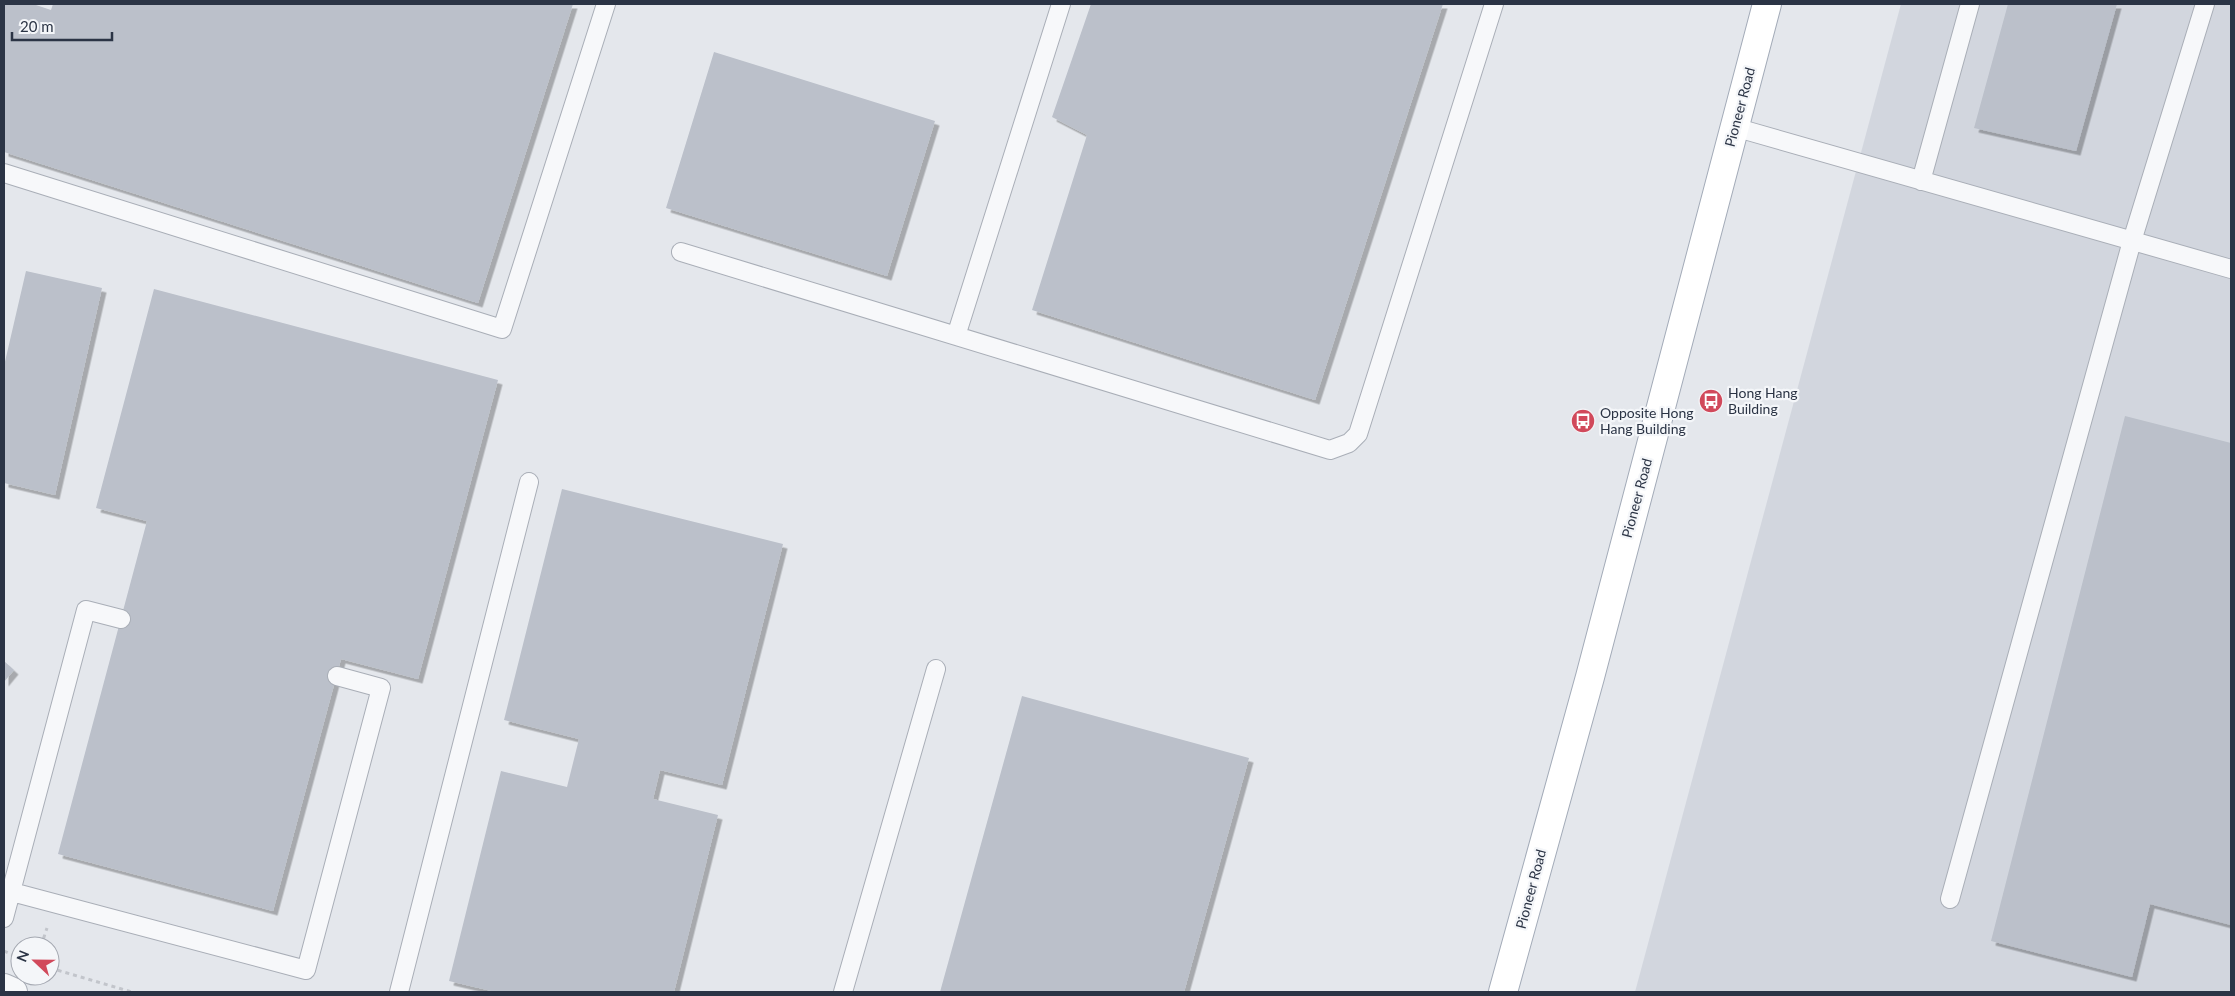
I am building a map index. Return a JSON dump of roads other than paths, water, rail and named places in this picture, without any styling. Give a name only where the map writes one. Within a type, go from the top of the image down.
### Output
[{"type":"main road","name":"Pioneer Road","points":[[1503,992],[1592,668],[1767,4]]},
{"type":"street","points":[[4,988],[14,992]]},
{"type":"lane","points":[[4,173],[502,329],[606,4]]},
{"type":"lane","points":[[956,336],[1061,4]]},
{"type":"lane","points":[[681,252],[1330,450],[1349,444],[1358,434],[1494,4]]},
{"type":"lane","points":[[1921,181],[1970,4]]},
{"type":"lane","points":[[1950,899],[2132,241],[2205,4]]},
{"type":"lane","points":[[1734,128],[2231,269]]},
{"type":"lane","points":[[399,992],[529,482]]},
{"type":"lane","points":[[4,918],[86,610],[121,619]]},
{"type":"lane","points":[[843,992],[936,668]]},
{"type":"lane","points":[[12,892],[306,970],[381,688],[337,676]]},
{"type":"place","name":"Hong Hang Building","points":[[1711,401]]},
{"type":"place","name":"Opposite Hong Hang Building","points":[[1583,421]]}]
